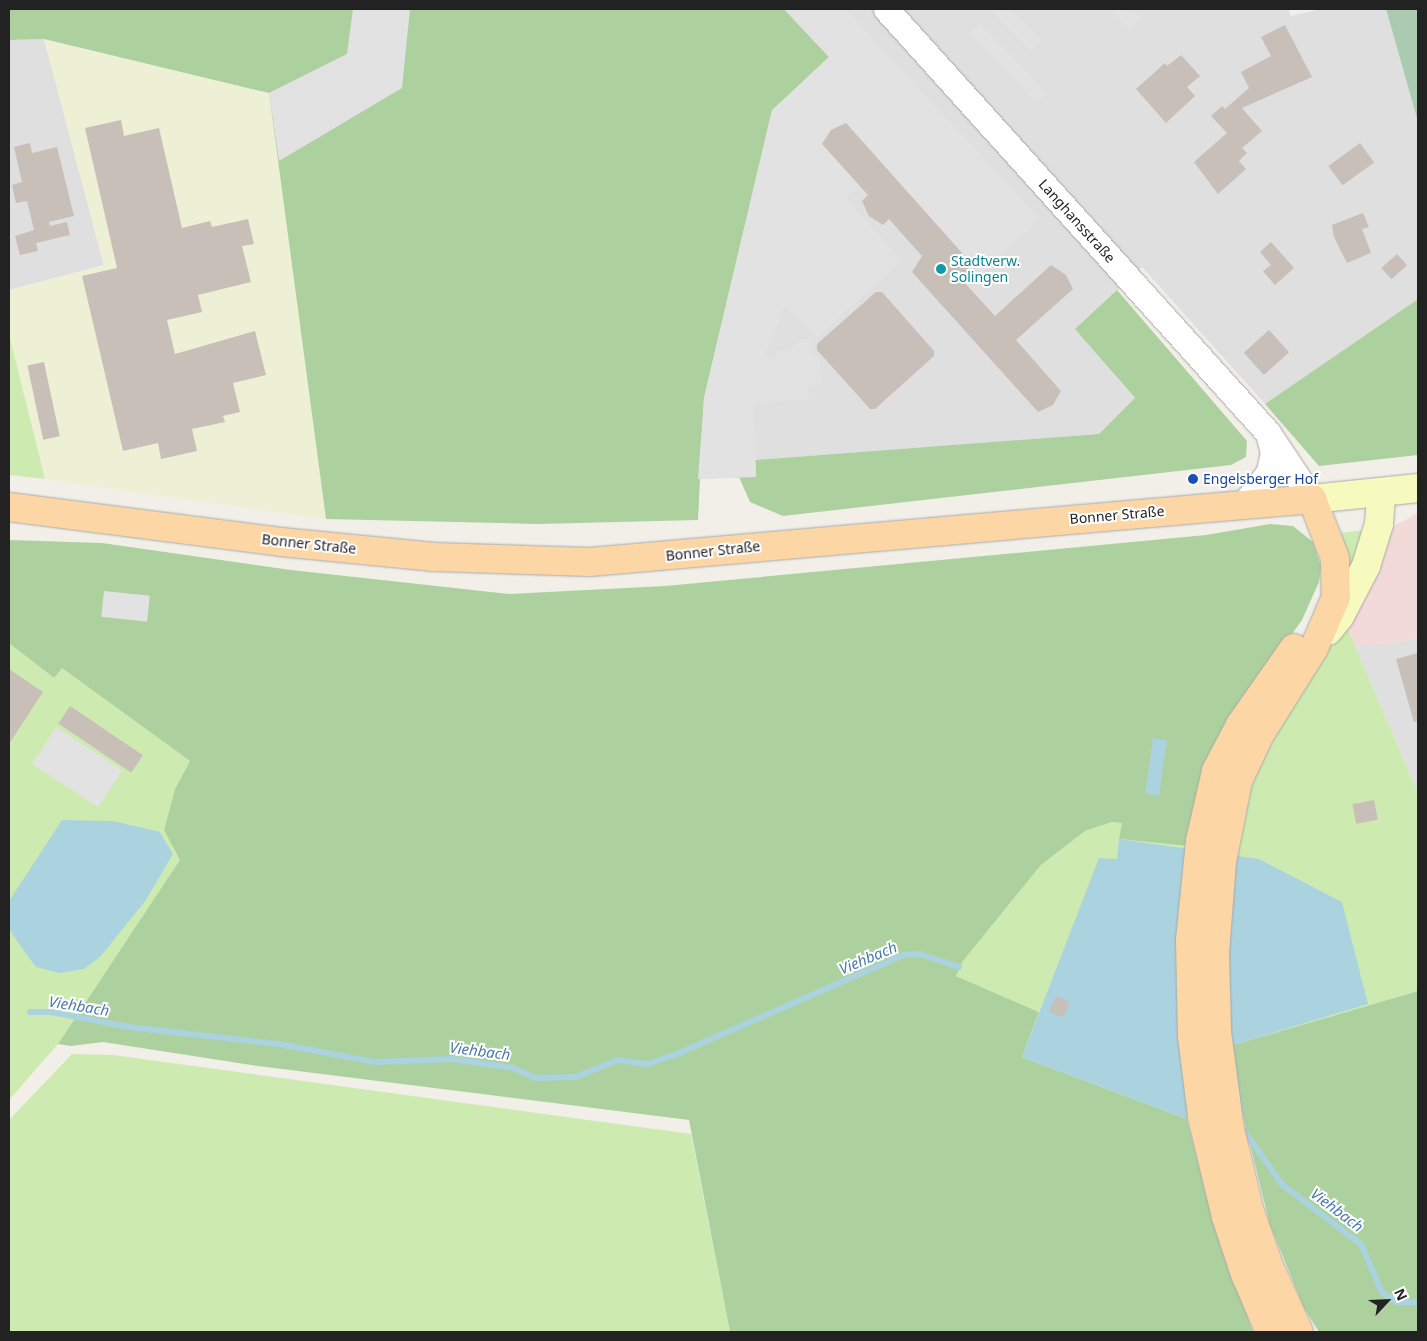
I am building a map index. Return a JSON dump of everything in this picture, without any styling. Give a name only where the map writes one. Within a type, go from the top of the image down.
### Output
[{"type":"main road","name":"Bonner Straße","points":[[9,507],[281,542],[434,557],[590,562],[1312,500],[1418,488]]},
{"type":"main road","points":[[1299,1332],[1257,1270],[1213,1169],[1202,1116],[1192,1036],[1190,932],[1193,888],[1218,812],[1238,781],[1259,736],[1314,648],[1340,616],[1366,566],[1379,524],[1381,492]]},
{"type":"main road","points":[[1312,500],[1330,540],[1336,574],[1336,597],[1314,648]]},
{"type":"main road","points":[[1218,812],[1216,771],[1240,725],[1308,627],[1336,574]]},
{"type":"main road","points":[[1257,1270],[1270,1332]]},
{"type":"street","name":"Langhansstraße","points":[[886,9],[1268,433],[1312,500]]},
{"type":"street","points":[[1242,505],[1269,472],[1273,452],[1268,433]]},
{"type":"shaded area","points":[[353,9],[410,9],[402,88],[279,161],[269,93],[347,54]]},
{"type":"shaded area","points":[[784,9],[1288,9],[1291,16],[1322,9],[1386,9],[1418,122],[1418,299],[1265,404],[1142,267],[1076,329],[1135,399],[1099,434],[756,460],[756,477],[698,479],[704,398],[829,57]]},
{"type":"shaded area","points":[[784,9],[845,9],[1040,219],[981,274],[846,123],[834,129],[822,144],[859,186],[846,198],[902,261],[816,338],[786,306],[780,311],[783,314],[777,320],[779,323],[773,328],[776,332],[771,337],[773,341],[767,347],[765,358],[777,359],[777,351],[790,351],[800,339],[812,339],[814,357],[820,358],[822,384],[809,386],[809,399],[754,403],[756,477],[698,479],[704,398],[772,110],[829,57]]},
{"type":"shaded area","points":[[995,9],[1011,9],[1042,40],[1031,51],[992,12]]},
{"type":"shaded area","points":[[1110,9],[1132,9],[1141,19],[1130,30]]},
{"type":"shaded area","points":[[979,23],[1047,93],[1037,103],[969,33]]},
{"type":"shaded area","points":[[44,39],[104,265],[9,290],[9,40]]},
{"type":"shaded area","points":[[1418,513],[1418,639],[1355,647],[1345,623],[1385,531]]},
{"type":"shaded area","points":[[104,591],[150,596],[147,622],[101,617]]},
{"type":"shaded area","points":[[1418,639],[1418,793],[1355,647]]},
{"type":"shaded area","points":[[56,727],[122,770],[98,807],[32,764]]},
{"type":"green space","points":[[9,9],[784,9],[829,57],[772,111],[704,398],[698,520],[538,524],[326,519],[269,93],[44,39],[9,40]]},
{"type":"green space","points":[[1386,9],[1418,9],[1418,122]]},
{"type":"green space","points":[[44,39],[269,93],[326,519],[45,479],[9,336],[9,290],[104,266]]},
{"type":"green space","points":[[1117,290],[1247,441],[1246,457],[1231,465],[783,516],[750,502],[739,477],[756,476],[755,460],[1099,434],[1135,398],[1075,329]]},
{"type":"green space","points":[[1418,299],[1418,455],[1319,466],[1265,404]]},
{"type":"green space","points":[[9,334],[45,479],[9,475]]},
{"type":"green space","points":[[1270,524],[1293,526],[1313,542],[1321,566],[1319,582],[1302,620],[1247,697],[1187,846],[1119,839],[1122,823],[1112,822],[1085,831],[1041,865],[963,961],[956,976],[1039,1012],[1022,1057],[1187,1119],[1212,1218],[1253,1332],[730,1332],[689,1120],[251,1065],[103,1042],[71,1046],[58,1044],[180,860],[164,830],[175,789],[190,761],[62,668],[54,678],[9,643],[9,540],[102,543],[291,570],[509,594],[665,586],[1206,535]]},
{"type":"green space","points":[[1367,530],[1347,589],[1341,533]]},
{"type":"green space","points":[[1345,623],[1418,793],[1418,991],[1233,1045],[1238,855],[1253,779],[1296,699]]},
{"type":"green space","points":[[9,643],[54,678],[61,667],[190,761],[175,789],[164,830],[181,860],[58,1044],[9,1100]]},
{"type":"green space","points":[[1112,822],[1122,823],[1119,839],[1187,846],[1022,1057],[1039,1012],[956,976],[963,961],[1041,865],[1085,831]]},
{"type":"green space","points":[[1418,991],[1418,1332],[1319,1332],[1304,1308],[1270,1225],[1237,1092],[1233,1045]]},
{"type":"green space","points":[[72,1054],[113,1055],[691,1134],[730,1332],[9,1332],[9,1120]]},
{"type":"water","points":[[1153,738],[1167,740],[1159,795],[1145,793]]},
{"type":"water","points":[[62,820],[113,821],[160,832],[173,854],[146,900],[101,956],[84,969],[60,973],[36,967],[29,958],[9,929],[9,901]]},
{"type":"water","points":[[1119,839],[1259,859],[1342,902],[1368,1004],[1233,1045],[1244,1112],[1187,1119],[1022,1057],[1099,858],[1117,859]]},
{"type":"building","points":[[1285,25],[1312,77],[1242,108],[1262,131],[1242,148],[1247,153],[1239,161],[1246,169],[1218,194],[1194,162],[1227,133],[1211,116],[1222,106],[1225,109],[1249,88],[1241,72],[1271,56],[1261,37]]},
{"type":"building","points":[[1181,55],[1200,76],[1187,87],[1195,96],[1166,123],[1136,89],[1165,63],[1167,66]]},
{"type":"building","points":[[121,120],[124,136],[159,128],[182,228],[210,221],[212,227],[248,219],[254,244],[242,246],[251,282],[198,295],[202,312],[167,320],[175,354],[255,331],[266,375],[233,383],[240,412],[223,416],[225,422],[192,429],[197,451],[161,459],[158,443],[123,451],[82,276],[117,268],[85,128]]},
{"type":"building","name":"Stadtverw. Solingen","points":[[846,123],[971,263],[962,280],[995,316],[1051,265],[1066,275],[1073,289],[1016,340],[1061,391],[1053,405],[1038,412],[912,272],[922,256],[889,219],[883,225],[869,216],[862,201],[868,195],[822,144],[831,130]]},
{"type":"building","points":[[30,143],[32,153],[57,147],[74,216],[49,222],[50,226],[67,222],[70,235],[36,243],[38,251],[20,255],[15,236],[34,230],[27,201],[16,203],[12,185],[22,182],[14,147]]},
{"type":"building","points":[[1360,143],[1374,162],[1343,185],[1328,166]]},
{"type":"building","points":[[1363,213],[1369,227],[1362,229],[1371,253],[1347,263],[1334,237],[1332,225]]},
{"type":"building","points":[[1271,242],[1294,268],[1275,285],[1263,271],[1271,265],[1260,252]]},
{"type":"building","points":[[1397,254],[1407,265],[1391,279],[1381,268]]},
{"type":"building","points":[[876,292],[882,292],[934,351],[934,356],[875,409],[870,409],[817,350],[817,344]]},
{"type":"building","points":[[1269,330],[1289,352],[1264,375],[1244,353]]},
{"type":"building","points":[[44,362],[60,436],[43,440],[27,366]]},
{"type":"building","points":[[1418,653],[1418,721],[1414,722],[1396,659]]},
{"type":"building","points":[[9,669],[43,692],[9,744]]},
{"type":"building","points":[[70,706],[143,755],[131,773],[58,723]]},
{"type":"building","points":[[1374,800],[1378,820],[1356,824],[1352,804]]},
{"type":"building","points":[[1056,996],[1070,1002],[1063,1018],[1049,1012]]},
{"type":"waterway","name":"Viehbach","points":[[30,1012],[51,1012],[129,1027],[279,1044],[375,1062],[453,1059],[514,1068],[535,1078],[576,1077],[618,1060],[648,1064],[677,1054],[904,955],[920,954],[959,967]]},
{"type":"waterway","name":"Viehbach","points":[[1241,1126],[1283,1185],[1362,1245],[1382,1292],[1397,1302],[1418,1302]]},
{"type":"place","name":"Stadtverw. Solingen","points":[[941,269]]},
{"type":"place","name":"Engelsberger Hof","points":[[1193,479]]}]
